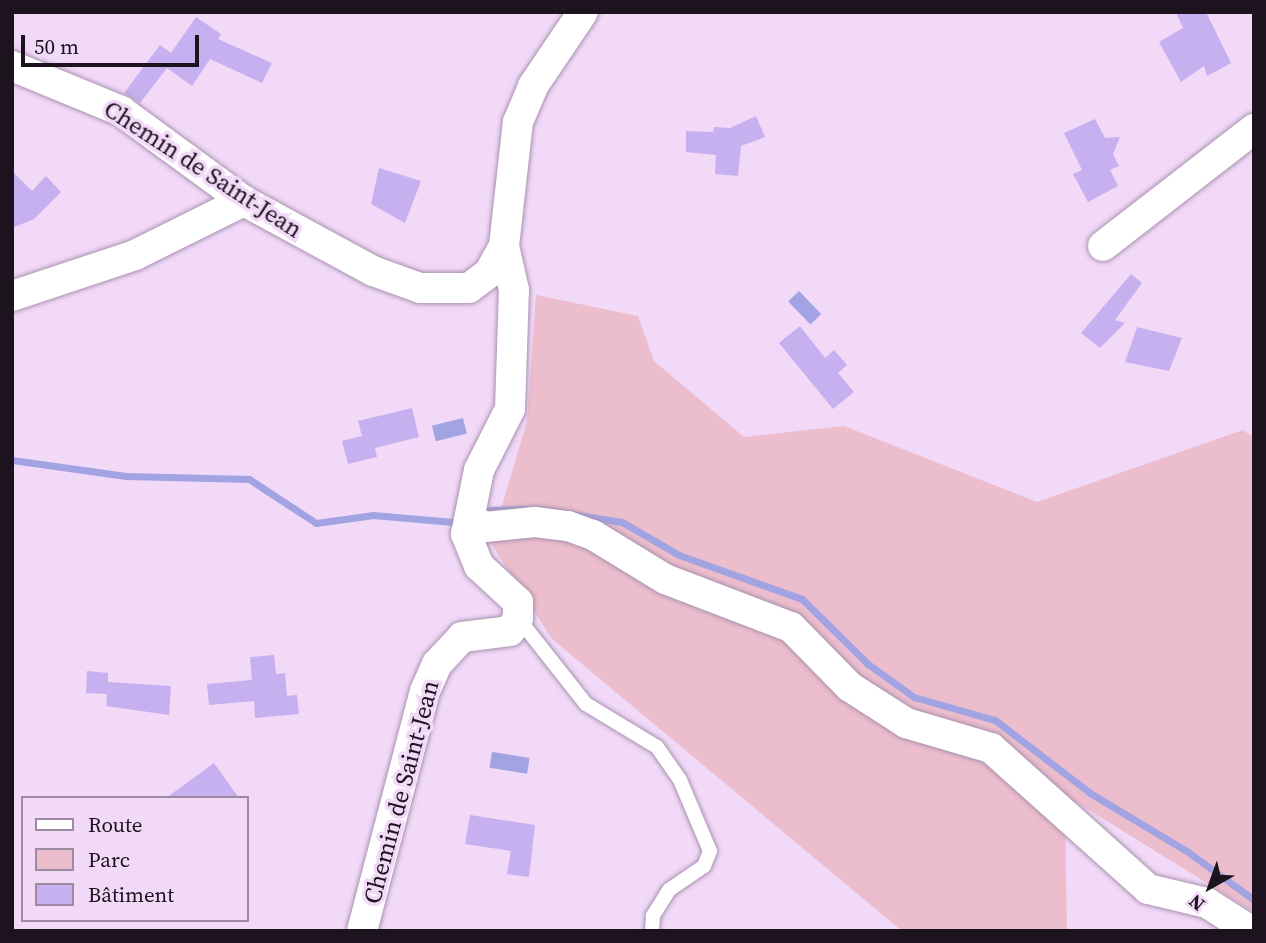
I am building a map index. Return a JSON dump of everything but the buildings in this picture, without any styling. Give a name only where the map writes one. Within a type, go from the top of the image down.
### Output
[{"type":"street","points":[[518,618],[518,602],[470,552],[466,534],[479,470],[510,409],[514,290],[504,246],[524,104],[583,12]]},
{"type":"street","name":"Chemin de Saint-Jean","points":[[12,66],[121,111],[244,201],[348,260],[419,288],[469,288],[489,273],[504,246]]},
{"type":"street","points":[[1103,246],[1254,129]]},
{"type":"street","points":[[12,296],[135,255],[244,201]]},
{"type":"street","points":[[471,519],[485,527],[535,522],[581,531],[665,579],[790,626],[850,687],[906,723],[991,748],[1148,889],[1207,903],[1251,931]]},
{"type":"street","name":"Chemin de Saint-Jean","points":[[362,931],[425,691],[437,664],[462,637],[510,631],[518,618]]},
{"type":"lane","points":[[518,618],[586,704],[657,747],[690,804],[710,851],[704,866],[669,890],[653,916],[652,931]]},
{"type":"green space","points":[[536,295],[638,316],[654,361],[744,437],[844,426],[1037,502],[1243,430],[1254,438],[1254,912],[1076,802],[1065,817],[1067,931],[902,931],[552,639],[491,543],[527,421]]},
{"type":"water","points":[[799,291],[821,314],[810,324],[788,301]]},
{"type":"water","points":[[463,418],[467,434],[436,441],[432,426]]},
{"type":"water","points":[[492,752],[530,758],[527,774],[489,768]]},
{"type":"waterway","points":[[12,460],[126,476],[249,479],[316,523],[373,515],[453,522]]},
{"type":"waterway","points":[[490,510],[524,509]]},
{"type":"waterway","points":[[539,509],[622,522],[679,555],[802,599],[868,664],[914,697],[995,720],[1090,793],[1188,852],[1254,900]]}]
